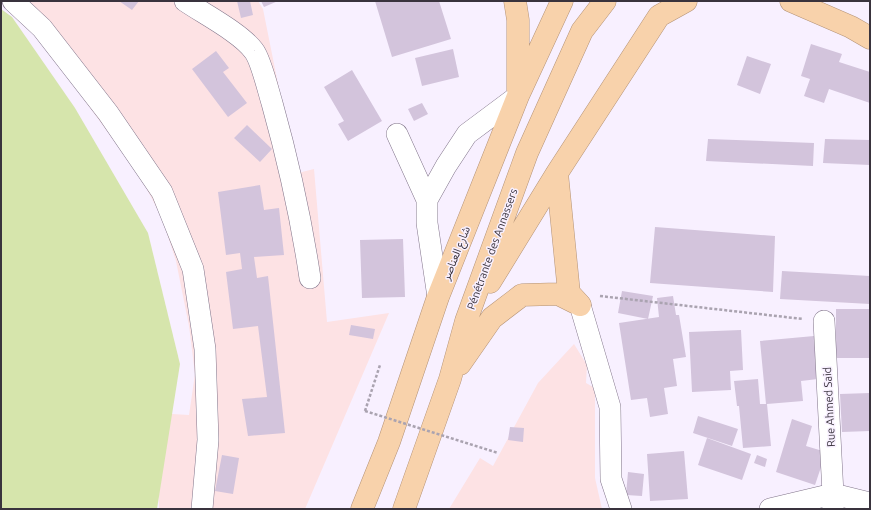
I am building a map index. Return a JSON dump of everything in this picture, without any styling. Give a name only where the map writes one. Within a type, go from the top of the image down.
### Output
[{"type":"highway","points":[[515,1],[518,20],[518,96]]},
{"type":"highway","name":"شارع العناصر","points":[[362,509],[389,442],[438,297],[518,96],[562,1]]},
{"type":"highway","name":"Pénétrante des Annassers","points":[[404,509],[450,379],[466,321],[527,153],[582,31],[605,1]]},
{"type":"highway","points":[[466,321],[557,173],[659,16],[686,1]]},
{"type":"highway","points":[[791,1],[851,27],[870,38]]},
{"type":"highway","points":[[450,379],[492,318],[522,295],[558,294],[575,299],[557,173]]},
{"type":"street","points":[[13,1],[42,28],[108,113],[162,192],[193,269],[205,349],[208,440],[202,509]]},
{"type":"street","points":[[185,1],[242,39],[255,52],[265,80],[287,158],[303,232],[310,278]]},
{"type":"street","points":[[438,297],[427,223],[428,200],[446,166],[467,134],[518,96]]},
{"type":"street","points":[[397,134],[428,200]]},
{"type":"street","points":[[575,299],[610,407],[611,479],[621,509]]},
{"type":"street","name":"Rue Ahmed Said","points":[[824,321],[833,502]]},
{"type":"street","points":[[770,509],[833,502],[870,503]]},
{"type":"path","points":[[575,299],[824,321]]},
{"type":"path","points":[[380,365],[366,411],[498,453]]},
{"type":"shaded area","points":[[4,1],[258,1],[263,9],[285,119],[298,173],[314,169],[327,322],[389,313],[305,509],[159,509],[156,413],[189,415],[195,374],[189,326],[176,261],[162,218],[140,176],[31,27]]},
{"type":"shaded area","points":[[574,344],[587,365],[586,383],[595,388],[595,478],[602,509],[449,509],[480,458],[493,466],[538,383]]},
{"type":"green space","points":[[1,9],[12,17],[75,108],[148,233],[180,364],[157,509],[1,509]]},
{"type":"building","points":[[119,1],[139,1],[132,10]]},
{"type":"building","points":[[237,1],[250,1],[253,15],[241,18]]},
{"type":"building","points":[[261,1],[278,1],[264,7]]},
{"type":"building","points":[[375,1],[439,1],[451,39],[392,57]]},
{"type":"building","points":[[811,44],[842,54],[839,62],[870,72],[870,103],[829,89],[824,103],[804,96],[810,79],[801,76]]},
{"type":"building","points":[[453,49],[459,77],[422,86],[415,58]]},
{"type":"building","points":[[216,51],[229,68],[223,72],[247,103],[228,117],[192,69]]},
{"type":"building","points":[[747,56],[771,64],[760,94],[737,85]]},
{"type":"building","points":[[352,70],[382,121],[348,141],[338,124],[344,121],[324,87]]},
{"type":"building","points":[[422,103],[428,114],[414,121],[408,109]]},
{"type":"building","points":[[247,125],[272,149],[260,162],[234,138]]},
{"type":"building","points":[[708,139],[814,143],[813,166],[706,161]]},
{"type":"building","points":[[825,139],[870,140],[870,165],[823,163]]},
{"type":"building","points":[[260,185],[264,210],[279,208],[284,255],[254,257],[257,278],[268,276],[285,433],[248,436],[242,399],[267,397],[258,326],[233,329],[226,272],[242,269],[240,253],[226,255],[218,192]]},
{"type":"building","points":[[655,227],[775,236],[773,292],[650,283]]},
{"type":"building","points":[[403,239],[405,297],[362,298],[360,240]]},
{"type":"building","points":[[782,271],[870,276],[870,304],[780,299]]},
{"type":"building","points":[[622,291],[653,296],[648,319],[618,313]]},
{"type":"building","points":[[673,296],[676,315],[679,315],[686,357],[673,359],[677,386],[664,388],[668,414],[650,417],[647,398],[631,400],[619,323],[659,317],[657,298]]},
{"type":"building","points":[[836,309],[870,309],[870,358],[836,358]]},
{"type":"building","points":[[351,325],[375,329],[373,339],[349,335]]},
{"type":"building","points":[[741,330],[743,370],[730,371],[731,390],[692,392],[689,332]]},
{"type":"building","points":[[814,336],[818,379],[801,381],[803,401],[767,404],[771,446],[743,448],[739,406],[737,406],[734,381],[758,379],[760,404],[766,404],[760,341]]},
{"type":"building","points":[[870,393],[870,431],[842,432],[840,394]]},
{"type":"building","points":[[698,416],[738,429],[732,446],[693,433]]},
{"type":"building","points":[[792,419],[812,426],[806,446],[826,452],[815,485],[776,472]]},
{"type":"building","points":[[510,427],[524,428],[523,442],[508,440]]},
{"type":"building","points":[[707,438],[751,454],[742,480],[698,465]]},
{"type":"building","points":[[684,451],[688,499],[650,501],[647,454]]},
{"type":"building","points":[[222,455],[239,458],[233,494],[215,491]]},
{"type":"building","points":[[757,455],[767,459],[765,467],[754,463]]},
{"type":"building","points":[[628,472],[644,474],[642,496],[626,495]]}]
